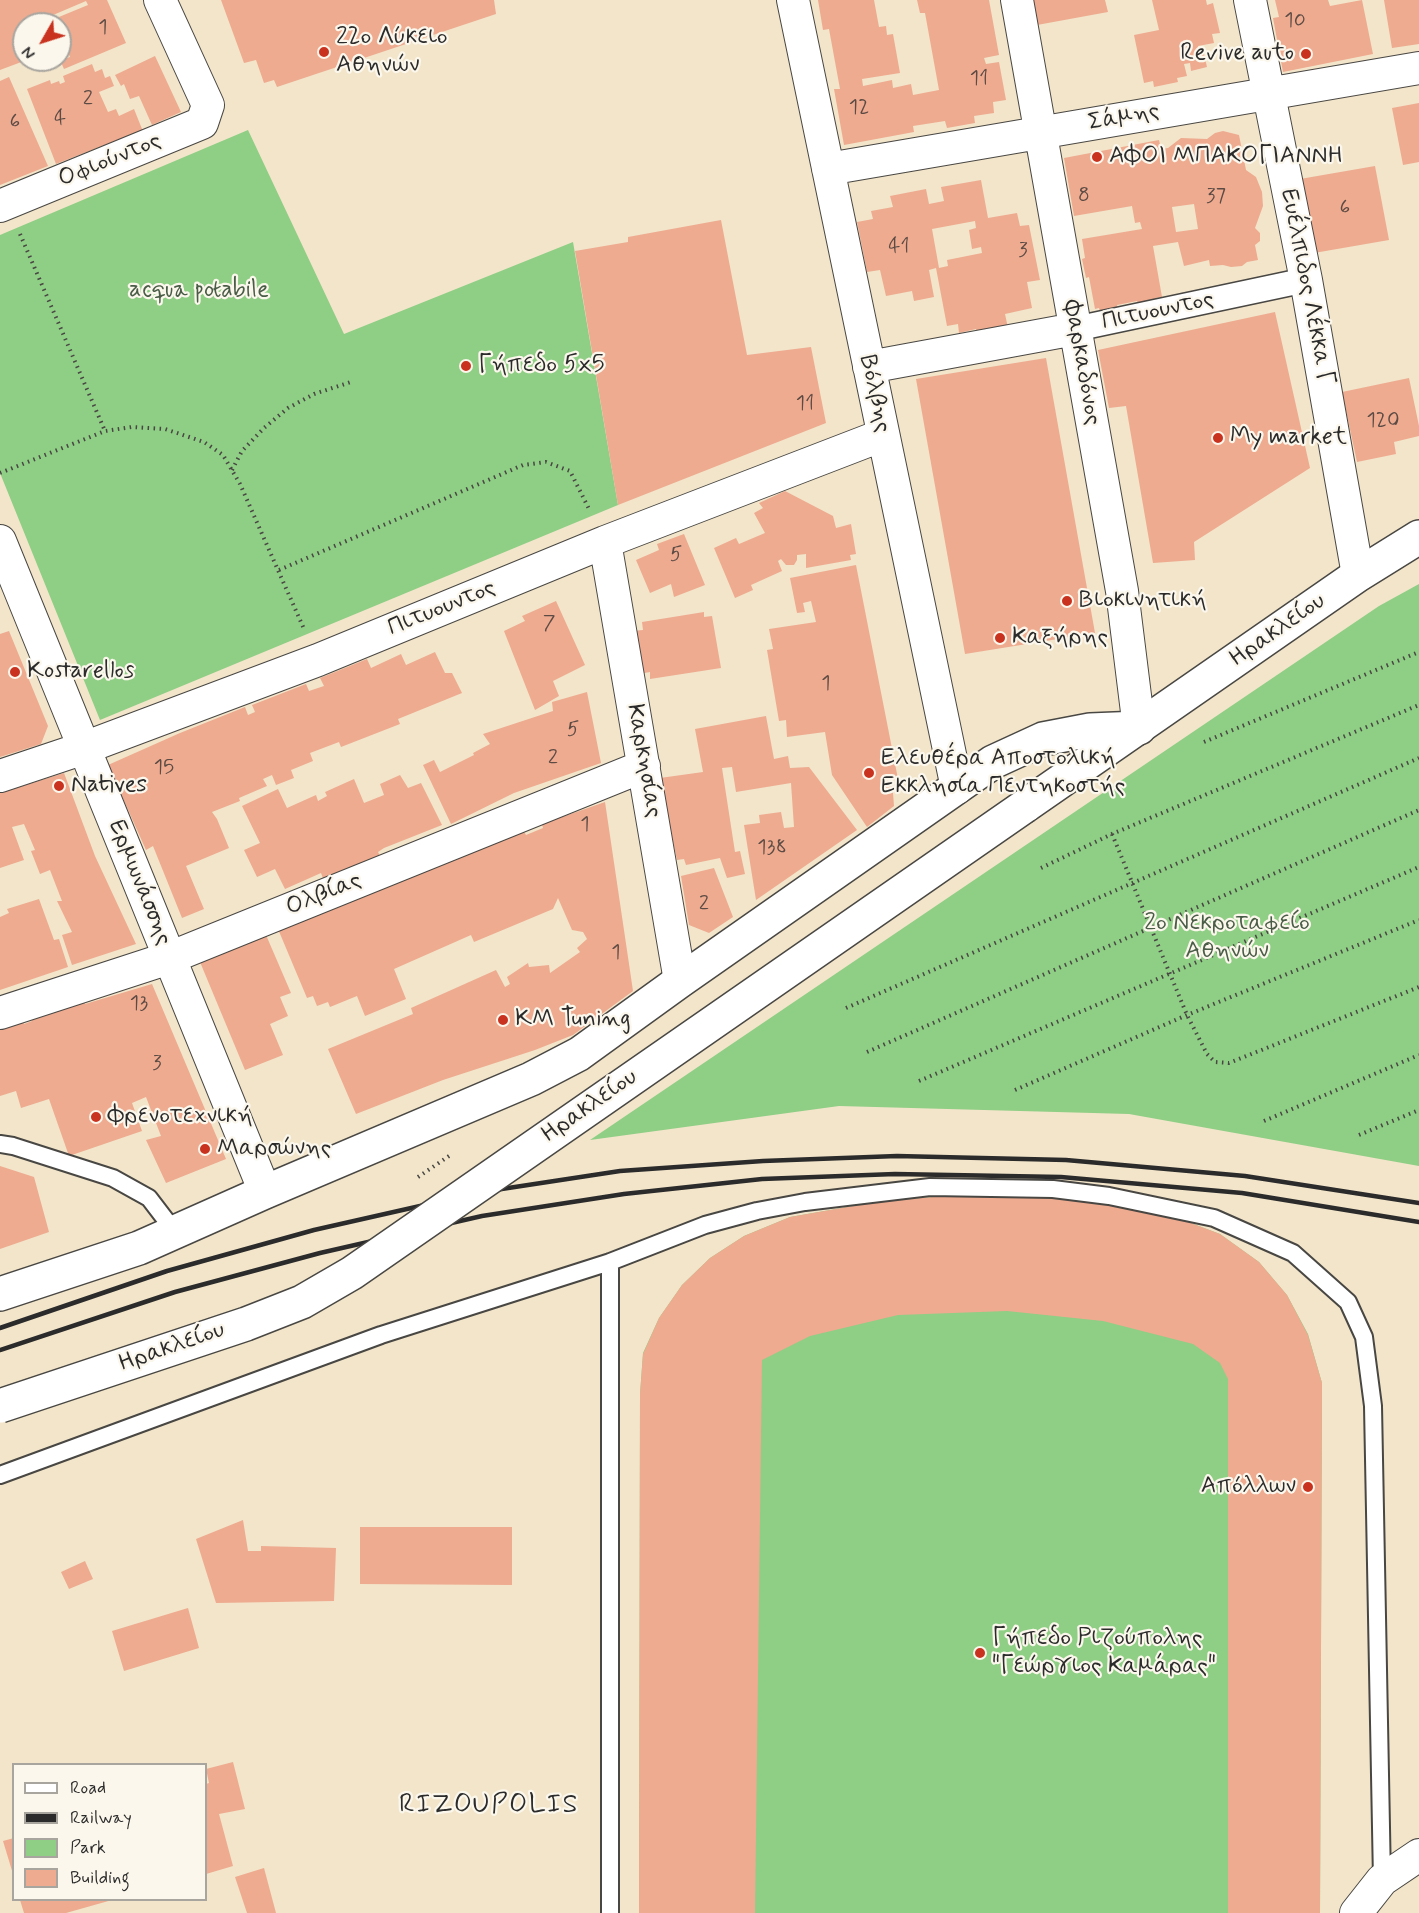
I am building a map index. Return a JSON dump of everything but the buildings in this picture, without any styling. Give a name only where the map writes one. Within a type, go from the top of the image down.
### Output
[{"type":"main road","name":"Ηρακλείου","points":[[0,1406],[302,1302],[352,1273],[1358,575],[1419,537]]},
{"type":"main road","name":"Ηρακλείου","points":[[0,1294],[139,1248],[531,1079],[579,1054],[993,762],[1043,739],[1090,730],[1139,728]]},
{"type":"street","name":"Οφιούντος","points":[[3,205],[202,123],[208,105],[160,0]]},
{"type":"street","name":"Βόλβης","points":[[793,0],[957,788]]},
{"type":"street","name":"Φαρκαδόνος","points":[[1017,0],[1122,591],[1139,728]]},
{"type":"street","name":"Ευέλπιδος Λέκκα Γ","points":[[1250,0],[1306,280],[1358,575]]},
{"type":"street","name":"Σάμης","points":[[828,169],[1419,68]]},
{"type":"street","name":"Πιτυουντος","points":[[869,367],[1075,330],[1306,280]]},
{"type":"street","name":"Πιτυουντος","points":[[0,776],[84,748],[318,660],[605,542],[883,435]]},
{"type":"street","name":"Ερμωνάσσης","points":[[0,541],[265,1192]]},
{"type":"street","name":"Καρκησίας","points":[[605,542],[680,981]]},
{"type":"street","name":"Ολβίας","points":[[0,1013],[169,958],[644,766]]},
{"type":"street","points":[[1356,1913],[1382,1880],[1419,1855]]},
{"type":"lane","points":[[0,1144],[13,1146],[112,1178],[149,1198],[175,1232]]},
{"type":"lane","points":[[0,1475],[381,1335],[610,1262],[705,1225],[757,1211],[805,1202],[930,1187],[1053,1190],[1109,1196],[1214,1218],[1293,1253],[1348,1302],[1364,1337],[1373,1406],[1382,1880]]},
{"type":"lane","points":[[610,1262],[610,1913]]},
{"type":"path","points":[[3,205],[105,431]]},
{"type":"path","points":[[232,470],[243,451],[264,428],[288,408],[314,394],[351,382]]},
{"type":"path","points":[[0,473],[105,431],[132,427],[165,429],[204,441],[223,455],[240,484],[318,660]]},
{"type":"path","points":[[279,570],[488,479],[523,465],[546,462],[570,471],[605,542]]},
{"type":"path","points":[[1204,742],[1419,652]]},
{"type":"path","points":[[1041,868],[1112,834],[1419,705]]},
{"type":"path","points":[[846,1008],[1419,758]]},
{"type":"path","points":[[867,1052],[1419,810]]},
{"type":"path","points":[[1112,834],[1186,1015],[1207,1054],[1215,1062],[1229,1063],[1419,987]]},
{"type":"path","points":[[919,1081],[1419,867]]},
{"type":"path","points":[[1015,1090],[1186,1015],[1419,920]]},
{"type":"path","points":[[1264,1121],[1419,1055]]},
{"type":"path","points":[[1359,1135],[1419,1110]]},
{"type":"green space","name":"acqua potabile","points":[[248,130],[344,334],[573,242],[618,505],[100,720],[0,473],[0,235]]},
{"type":"green space","name":"2ο Νεκροταφείο Αθηνών","points":[[1419,584],[1419,1166],[1129,1114],[839,1106],[590,1140],[1379,606]]},
{"type":"green space","name":"Γήπεδο Ριζούπολης \"Γεώργιος Καμάρας\"","points":[[967,1194],[1100,1201],[1175,1217],[1220,1234],[1259,1262],[1287,1295],[1308,1334],[1322,1383],[1320,1913],[639,1913],[640,1394],[643,1353],[659,1318],[682,1285],[710,1258],[744,1236],[790,1217],[876,1202]]},
{"type":"railway","points":[[0,1328],[167,1271],[314,1230],[482,1192],[620,1171],[763,1161],[897,1156],[1066,1160],[1245,1176],[1419,1203]]},
{"type":"railway","points":[[0,1350],[175,1292],[320,1253],[482,1216],[624,1194],[762,1179],[895,1174],[1061,1177],[1242,1193],[1419,1222]]},
{"type":"place","name":"22ο Λύκειο Αθηνών","points":[[324,52]]},
{"type":"place","name":"Revive auto","points":[[1306,54]]},
{"type":"place","name":"ΑΦΟΙ ΜΠΑΚΟΓΙΑΝΝΗ","points":[[1097,157]]},
{"type":"place","name":"Γήπεδο 5x5","points":[[466,366]]},
{"type":"place","name":"My market","points":[[1218,438]]},
{"type":"place","name":"Βιοκινητική","points":[[1067,601]]},
{"type":"place","name":"Καξήρης","points":[[1000,638]]},
{"type":"place","name":"Kostarellos","points":[[15,672]]},
{"type":"place","name":"Ελευθέρα Αποστολική Εκκλησία Πεντηκοστής","points":[[869,773]]},
{"type":"place","name":"Natives","points":[[59,786]]},
{"type":"place","name":"KM Tuning","points":[[503,1020]]},
{"type":"place","name":"Φρενοτεχνική","points":[[96,1117]]},
{"type":"place","name":"Μαρσώνης","points":[[205,1149]]},
{"type":"place","name":"Απόλλων","points":[[1308,1487]]},
{"type":"place","name":"Γήπεδο Ριζούπολης \"Γεώργιος Καμάρας\"","points":[[980,1653]]},
{"type":"district","name":"RIZOUPOLIS","points":[[489,1806]]}]
